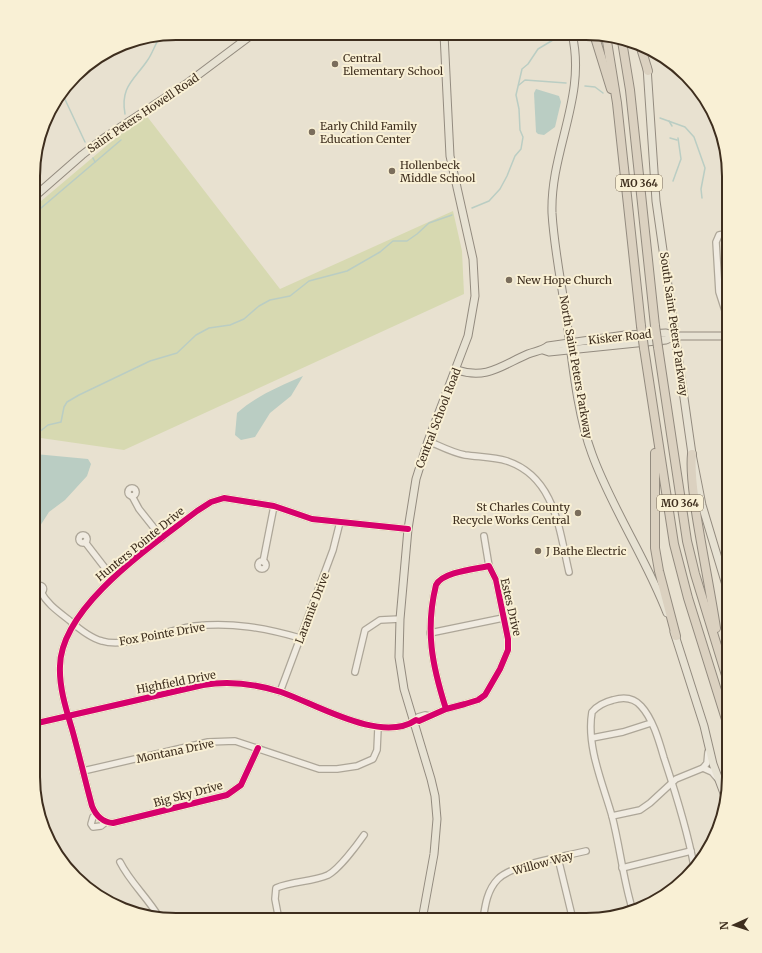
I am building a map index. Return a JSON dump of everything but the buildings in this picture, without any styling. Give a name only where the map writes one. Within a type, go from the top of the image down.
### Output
[{"type":"highway","points":[[596,41],[607,73],[619,123]]},
{"type":"highway","name":"MO 364","points":[[607,42],[619,123],[641,326],[653,417],[670,520],[678,560],[722,706]]},
{"type":"highway","name":"MO 364","points":[[623,46],[630,90],[655,326],[687,540],[695,574],[722,664]]},
{"type":"highway","points":[[642,52],[648,71]]},
{"type":"highway","points":[[653,417],[655,548],[659,572],[676,636]]},
{"type":"highway","points":[[692,454],[690,467],[693,491],[719,655]]},
{"type":"main road","name":"Saint Peters Howell Road","points":[[40,192],[104,138],[186,84],[245,40]]},
{"type":"main road","name":"Central School Road","points":[[423,913],[434,854],[437,818],[435,796],[431,779],[415,721],[404,689],[400,668],[400,619],[408,529],[416,480],[428,441],[457,370],[468,336],[473,313],[475,278],[469,238],[450,156],[444,40]]},
{"type":"main road","name":"North Saint Peters Parkway","points":[[573,40],[576,64],[576,83],[555,177],[552,206],[571,350],[583,421],[591,453],[656,586],[676,636],[708,746],[722,787]]},
{"type":"main road","name":"South Saint Peters Parkway","points":[[646,54],[648,71],[654,181],[692,454],[702,505],[722,571]]},
{"type":"main road","name":"Kisker Road","points":[[457,370],[472,373],[495,370],[527,355],[543,350],[548,346],[570,342],[625,335],[666,333],[675,336],[722,336]]},
{"type":"main road","name":"Kisker Road","points":[[543,350],[549,352],[666,340],[675,336]]},
{"type":"street","points":[[722,235],[717,236],[719,292],[722,301]]},
{"type":"street","points":[[428,441],[463,455],[506,461],[521,467],[534,477],[550,498],[569,572]]},
{"type":"street","points":[[132,496],[139,509],[162,538]]},
{"type":"street","name":"Hunters Pointe Drive","points":[[106,822],[102,826],[93,827],[91,824],[92,821],[98,816],[92,806],[68,715],[62,684],[60,662],[65,642],[74,625],[99,590],[112,577],[196,511],[211,502],[224,498],[274,506],[312,518],[408,529]]},
{"type":"street","points":[[263,562],[274,506]]},
{"type":"street","name":"Laramie Drive","points":[[280,692],[333,550],[340,522]]},
{"type":"street","points":[[484,536],[489,566]]},
{"type":"street","points":[[85,542],[112,577]]},
{"type":"street","name":"Estes Drive","points":[[415,721],[419,721],[446,708],[478,700],[490,688],[508,650],[508,639],[496,580],[489,566],[448,575],[439,579],[434,591],[430,633],[432,660],[446,708]]},
{"type":"street","name":"Fox Pointe Drive","points":[[41,592],[49,603],[74,625],[96,639],[113,643],[125,642],[189,627],[231,624],[258,627],[300,638]]},
{"type":"street","points":[[430,633],[503,618]]},
{"type":"street","points":[[355,672],[365,630],[380,620],[400,619]]},
{"type":"street","name":"Highfield Drive","points":[[40,722],[216,683],[229,683],[280,692],[359,723],[378,728],[415,721]]},
{"type":"street","points":[[631,905],[622,868],[620,846],[597,763],[592,738],[592,712],[600,705],[612,700],[627,698],[634,700],[641,706],[651,723],[672,782],[686,824],[693,860]]},
{"type":"street","points":[[592,738],[651,723]]},
{"type":"street","name":"Montana Drive","points":[[83,771],[208,742],[235,741],[319,769],[336,769],[357,766],[370,761],[375,756],[377,750],[378,728]]},
{"type":"street","points":[[612,816],[640,810],[650,804],[672,782],[686,774],[703,768],[707,762],[708,746]]},
{"type":"street","name":"Big Sky Drive","points":[[106,822],[113,823],[227,795],[241,785],[258,748]]},
{"type":"street","points":[[703,768],[712,772],[720,781]]},
{"type":"street","points":[[98,816],[106,822]]},
{"type":"street","points":[[278,913],[275,899],[276,888],[287,883],[327,875],[335,870],[364,835]]},
{"type":"street","name":"Willow Way","points":[[484,913],[488,895],[497,880],[504,874],[520,867],[586,851]]},
{"type":"street","points":[[622,868],[691,851]]},
{"type":"street","points":[[558,858],[572,913]]},
{"type":"street","points":[[120,862],[126,875],[155,911]]},
{"type":"green space","points":[[146,115],[280,289],[453,211],[462,251],[464,294],[124,450],[40,438],[40,202],[111,142]]},
{"type":"shaded area","points":[[536,89],[559,96],[561,102],[555,127],[544,135],[536,132],[534,93]]},
{"type":"shaded area","points":[[303,376],[291,396],[270,413],[255,437],[241,440],[235,435],[237,413],[260,396]]},
{"type":"shaded area","points":[[40,454],[88,459],[91,464],[87,476],[65,500],[49,512],[40,526]]},
{"type":"waterway","points":[[472,208],[489,201],[500,189],[515,156],[521,149],[523,137],[520,130],[519,109],[516,95],[522,69],[528,64],[538,49],[553,40]]},
{"type":"waterway","points":[[125,114],[124,97],[126,90],[149,58],[157,42]]},
{"type":"waterway","points":[[519,85],[525,80],[566,83]]},
{"type":"waterway","points":[[585,86],[595,87],[603,93]]},
{"type":"waterway","points":[[65,99],[85,142]]},
{"type":"waterway","points":[[660,118],[685,127],[694,137],[705,168],[701,189],[702,198]]},
{"type":"waterway","points":[[669,121],[672,126]]},
{"type":"waterway","points":[[670,138],[677,140]]},
{"type":"waterway","points":[[673,181],[681,159],[678,138]]},
{"type":"waterway","points":[[40,209],[121,140]]},
{"type":"waterway","points":[[93,158],[95,162]]},
{"type":"waterway","points":[[40,431],[48,425],[61,422],[64,407],[67,402],[79,395],[150,361],[177,353],[196,335],[209,328],[230,325],[244,319],[259,306],[270,300],[290,296],[309,281],[347,271],[380,252],[393,241],[407,241],[429,223],[452,215]]},
{"type":"cycle path","points":[[258,748],[241,785],[227,795],[113,823],[103,820],[95,813],[92,806],[62,690],[60,666],[64,644],[76,621],[92,600],[112,579],[135,559],[197,511],[211,502],[224,498],[274,506],[312,519],[408,529]]},
{"type":"cycle path","points":[[489,566],[496,580],[508,639],[508,650],[500,669],[485,695],[478,700],[446,709],[437,677],[432,647],[431,617],[436,585],[439,581],[452,574],[489,566]]},
{"type":"cycle path","points":[[40,722],[203,685],[222,683],[252,685],[271,689],[348,720],[367,725],[385,727],[402,726],[416,720],[419,721],[446,709]]},
{"type":"place","name":"Central Elementary School","points":[[335,64]]},
{"type":"place","name":"Early Child Family Education Center","points":[[312,132]]},
{"type":"place","name":"Hollenbeck Middle School","points":[[392,171]]},
{"type":"place","name":"New Hope Church","points":[[509,280]]},
{"type":"place","name":"St Charles County Recycle Works Central","points":[[578,513]]},
{"type":"place","name":"J Bathe Electric","points":[[538,551]]}]
